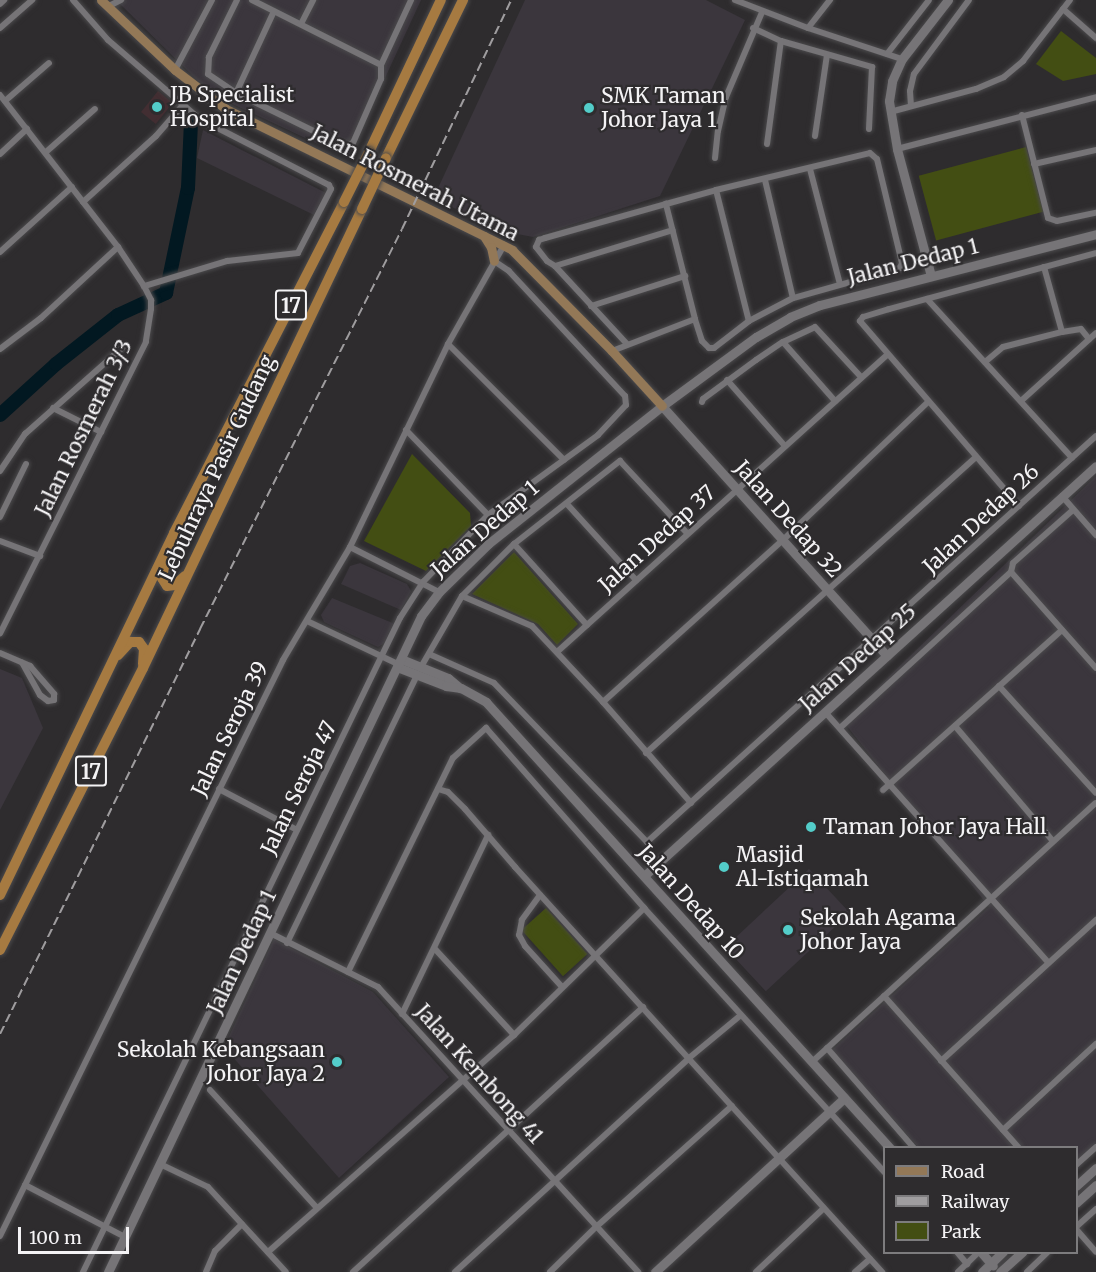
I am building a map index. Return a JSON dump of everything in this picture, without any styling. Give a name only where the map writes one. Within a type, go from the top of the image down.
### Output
[{"type":"highway","name":"Lebuhraya Pasir Gudang","points":[[0,895],[174,533],[344,202],[441,0]]},
{"type":"highway","name":"Lebuhraya Pasir Gudang","points":[[0,950],[143,668],[463,0]]},
{"type":"highway","points":[[174,533],[163,571],[164,583],[175,585],[191,568]]},
{"type":"highway","points":[[112,661],[135,641],[139,642],[144,650],[143,668]]},
{"type":"main road","points":[[931,276],[889,112],[892,81],[902,59],[948,0]]},
{"type":"main road","name":"Jalan Rosmerah Utama","points":[[104,3],[175,69],[226,109],[504,245],[522,259],[662,406]]},
{"type":"main road","points":[[482,234],[491,247],[494,261]]},
{"type":"main road","name":"Jalan Dedap 1","points":[[108,1272],[421,616],[439,592],[488,544],[662,406],[756,337],[790,318],[820,304],[1096,234]]},
{"type":"main road","name":"Jalan Dedap 32","points":[[662,406],[887,656]]},
{"type":"main road","name":"Jalan Dedap 25","points":[[644,876],[1096,466]]},
{"type":"main road","name":"Jalan Dedap 10","points":[[399,663],[448,678],[486,702],[888,1146]]},
{"type":"main road","points":[[655,1272],[844,1098]]},
{"type":"main road","points":[[1078,1185],[1096,1168]]},
{"type":"main road","points":[[1078,1202],[1096,1185]]},
{"type":"main road","points":[[982,1254],[991,1264],[1002,1270]]},
{"type":"main road","points":[[982,1272],[999,1254]]},
{"type":"main road","points":[[999,1254],[1002,1270]]},
{"type":"main road","points":[[1002,1270],[1020,1254]]},
{"type":"street","points":[[0,4],[4,0]]},
{"type":"street","points":[[0,28],[32,0]]},
{"type":"street","points":[[73,0],[108,40],[182,106],[200,119],[330,185],[331,194],[298,252],[227,261],[144,286]]},
{"type":"street","points":[[104,3],[121,0]]},
{"type":"street","points":[[175,69],[212,0]]},
{"type":"street","points":[[237,0],[209,57],[208,74],[236,93],[347,146],[353,143],[381,79],[381,65],[411,0]]},
{"type":"street","points":[[252,0],[381,65]]},
{"type":"street","points":[[301,24],[313,0]]},
{"type":"street","points":[[735,0],[762,12],[902,59]]},
{"type":"street","points":[[808,28],[830,0]]},
{"type":"street","points":[[887,54],[929,0]]},
{"type":"street","points":[[911,106],[910,91],[914,74],[969,0]]},
{"type":"street","points":[[889,112],[976,89],[1004,77],[1023,61],[1070,0]]},
{"type":"street","points":[[1063,9],[1096,38]]},
{"type":"street","points":[[236,93],[274,11]]},
{"type":"street","points":[[716,158],[718,131],[726,97],[753,28],[762,12]]},
{"type":"street","points":[[753,28],[781,41],[874,69],[869,129]]},
{"type":"street","points":[[766,144],[781,41]]},
{"type":"street","points":[[815,136],[827,55]]},
{"type":"street","points":[[2,98],[49,63]]},
{"type":"street","points":[[897,149],[1096,97]]},
{"type":"street","name":"Jalan Rosmerah 3/3","points":[[0,633],[146,342],[151,309],[151,300],[144,286],[118,247],[2,98]]},
{"type":"street","points":[[83,202],[156,136],[182,106]]},
{"type":"street","points":[[46,152],[95,109]]},
{"type":"street","points":[[1022,116],[1047,215],[1051,220],[1060,221],[1096,213]]},
{"type":"street","points":[[0,154],[27,129]]},
{"type":"street","points":[[1034,164],[1096,150]]},
{"type":"street","points":[[627,344],[555,266],[547,261],[536,247],[539,240],[666,204],[716,190],[870,153],[875,155],[902,258],[900,268],[793,298],[749,321],[714,348],[709,348],[702,341],[695,319],[666,204]]},
{"type":"street","points":[[810,169],[840,284]]},
{"type":"street","points":[[765,180],[793,298]]},
{"type":"street","points":[[0,252],[72,187]]},
{"type":"street","points":[[716,190],[749,321]]},
{"type":"street","points":[[555,266],[673,230]]},
{"type":"street","name":"Jalan Seroja 39","points":[[0,1236],[283,660],[350,547],[448,344],[504,245]]},
{"type":"street","points":[[0,349],[41,318],[118,247]]},
{"type":"street","points":[[1019,506],[860,321],[863,317],[1096,253]]},
{"type":"street","name":"Jalan Seroja 47","points":[[83,1272],[381,656],[423,582],[488,515],[598,435],[626,405],[626,396],[509,271],[494,261]]},
{"type":"street","points":[[1044,267],[1062,332]]},
{"type":"street","points":[[591,306],[685,276]]},
{"type":"street","points":[[927,299],[1072,458]]},
{"type":"street","points":[[612,351],[695,319]]},
{"type":"street","points":[[702,402],[727,380],[783,342],[814,327],[861,377]]},
{"type":"street","points":[[985,362],[1002,348],[1078,328],[1089,339]]},
{"type":"street","points":[[1021,401],[1096,333]]},
{"type":"street","points":[[783,342],[835,401]]},
{"type":"street","points":[[448,344],[564,460]]},
{"type":"street","points":[[0,471],[25,434],[122,348]]},
{"type":"street","name":"Jalan Dedap 37","points":[[557,652],[887,355]]},
{"type":"street","points":[[727,380],[785,446]]},
{"type":"street","points":[[603,702],[783,540],[928,402]]},
{"type":"street","points":[[53,408],[101,432]]},
{"type":"street","points":[[405,430],[488,515]]},
{"type":"street","name":"Jalan Dedap 26","points":[[429,654],[494,683],[647,842],[1096,436]]},
{"type":"street","points":[[646,753],[976,457]]},
{"type":"street","points":[[287,942],[419,671],[462,596],[514,544],[620,461],[687,533]]},
{"type":"street","points":[[0,517],[26,464]]},
{"type":"street","points":[[1062,496],[1096,535]]},
{"type":"street","points":[[567,504],[636,580]]},
{"type":"street","points":[[840,728],[1011,572],[1013,563],[1073,510]]},
{"type":"street","points":[[0,541],[39,556]]},
{"type":"street","points":[[514,544],[587,625]]},
{"type":"street","points":[[350,547],[439,592]]},
{"type":"street","points":[[1011,572],[1096,668]]},
{"type":"street","points":[[462,596],[532,626],[691,802]]},
{"type":"street","points":[[307,621],[399,663]]},
{"type":"street","points":[[883,790],[1062,630]]},
{"type":"street","points":[[0,653],[30,666],[54,694],[54,700],[48,701],[40,695],[22,663]]},
{"type":"street","points":[[999,686],[1096,793]]},
{"type":"street","points":[[825,712],[1049,963]]},
{"type":"street","points":[[955,726],[1053,842]]},
{"type":"street","points":[[348,972],[453,758],[486,728],[644,908],[883,1170]]},
{"type":"street","points":[[219,789],[297,830]]},
{"type":"street","points":[[438,789],[448,792],[488,835],[882,1272]]},
{"type":"street","points":[[812,1062],[1096,803]]},
{"type":"street","points":[[402,1014],[488,835]]},
{"type":"street","points":[[540,895],[522,920],[519,935],[525,946],[562,987]]},
{"type":"street","points":[[268,1252],[514,1035],[644,908]]},
{"type":"street","points":[[941,1061],[1096,920]]},
{"type":"street","name":"Jalan Kembong 41","points":[[270,933],[378,987],[638,1272]]},
{"type":"street","points":[[435,949],[514,1035]]},
{"type":"street","points":[[884,996],[1017,1146]]},
{"type":"street","points":[[353,1272],[643,1007]]},
{"type":"street","points":[[455,1272],[689,1058],[741,1015]]},
{"type":"street","points":[[1003,1130],[1096,1044]]},
{"type":"street","points":[[827,1048],[913,1146]]},
{"type":"street","points":[[210,1090],[317,1208]]},
{"type":"street","points":[[550,1272],[596,1227],[732,1106]]},
{"type":"street","points":[[1078,1164],[1096,1147]]},
{"type":"street","points":[[160,1164],[208,1187],[286,1272]]},
{"type":"street","points":[[25,1185],[125,1237]]},
{"type":"street","points":[[756,1272],[824,1208]]},
{"type":"street","points":[[1078,1227],[1096,1209]]},
{"type":"street","points":[[206,1272],[215,1251],[242,1224]]},
{"type":"street","points":[[1078,1229],[1096,1252]]},
{"type":"street","points":[[959,1254],[967,1264]]},
{"type":"street","points":[[958,1272],[978,1254]]},
{"type":"street","points":[[1027,1272],[1046,1254]]},
{"type":"street","points":[[855,1272],[870,1259]]},
{"type":"shaded area","points":[[116,0],[421,0],[348,158],[224,100],[196,79]]},
{"type":"shaded area","name":"SMK Taman Johor Jaya 1","points":[[525,0],[706,0],[745,20],[660,196],[533,237],[512,233],[433,199]]},
{"type":"shaded area","name":"JB Specialist Hospital","points":[[158,91],[173,103],[156,124],[141,112]]},
{"type":"shaded area","points":[[203,130],[326,193],[314,215],[197,158]]},
{"type":"shaded area","points":[[1096,476],[1096,1143],[1078,1160],[1078,1146],[917,1146],[832,1050],[989,907],[843,721]]},
{"type":"shaded area","points":[[360,563],[407,584],[411,591],[401,610],[341,584],[350,566]]},
{"type":"shaded area","points":[[332,598],[395,624],[386,642],[378,647],[324,622],[321,615]]},
{"type":"shaded area","points":[[0,669],[22,678],[43,728],[0,810]]},
{"type":"shaded area","name":"Sekolah Agama Johor Jaya","points":[[809,869],[850,913],[766,991],[725,947]]},
{"type":"shaded area","name":"Sekolah Kebangsaan Johor Jaya 2","points":[[274,939],[373,992],[449,1077],[339,1178],[224,1047]]},
{"type":"green space","points":[[1061,31],[1096,58],[1096,74],[1063,81],[1036,64]]},
{"type":"green space","points":[[1026,147],[1043,212],[936,240],[919,176]]},
{"type":"green space","points":[[412,454],[470,513],[471,526],[426,571],[364,541]]},
{"type":"green space","points":[[514,552],[578,624],[557,645],[538,624],[472,594]]},
{"type":"green space","points":[[546,908],[587,954],[563,976],[521,930]]},
{"type":"waterway","points":[[0,415],[56,364],[118,315],[166,293],[188,188],[191,123]]},
{"type":"railway","points":[[0,1034],[200,629],[402,229],[511,0]]},
{"type":"place","name":"JB Specialist Hospital","points":[[157,107]]},
{"type":"place","name":"SMK Taman Johor Jaya 1","points":[[589,108]]},
{"type":"place","name":"Taman Johor Jaya Hall","points":[[811,827]]},
{"type":"place","name":"Masjid Al-Istiqamah","points":[[724,867]]},
{"type":"place","name":"Sekolah Agama Johor Jaya","points":[[788,930]]},
{"type":"place","name":"Sekolah Kebangsaan Johor Jaya 2","points":[[337,1062]]}]
